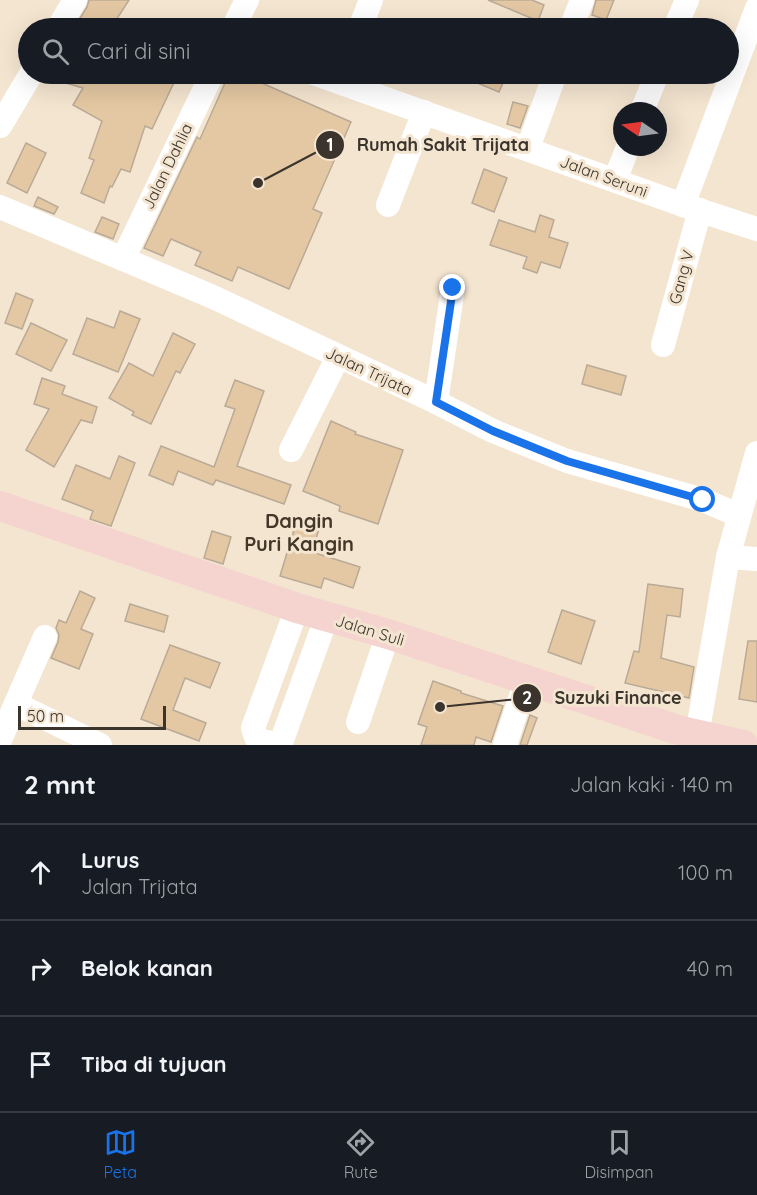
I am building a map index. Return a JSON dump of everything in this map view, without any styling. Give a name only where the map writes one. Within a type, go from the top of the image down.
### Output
[{"type":"main road","name":"Jalan Suli","points":[[0,506],[297,608],[388,634],[684,737],[743,745]]},
{"type":"street","points":[[64,18],[75,0]]},
{"type":"street","points":[[238,18],[247,0]]},
{"type":"street","points":[[364,18],[371,0]]},
{"type":"street","points":[[576,18],[582,0]]},
{"type":"street","points":[[679,18],[687,0]]},
{"type":"street","name":"Gang V","points":[[739,63],[757,8]]},
{"type":"street","points":[[0,126],[25,84]]},
{"type":"street","name":"Jalan Dahlia","points":[[123,259],[207,84]]},
{"type":"street","name":"Jalan Seruni","points":[[355,84],[424,112],[757,230]]},
{"type":"street","points":[[528,148],[551,84]]},
{"type":"street","points":[[646,102],[653,84]]},
{"type":"street","name":"Gang V","points":[[663,345],[692,208],[732,84]]},
{"type":"street","points":[[388,205],[424,112]]},
{"type":"street","points":[[615,180],[624,156]]},
{"type":"street","name":"Jalan Trijata","points":[[0,207],[213,297],[493,431],[567,461],[703,500],[738,515]]},
{"type":"street","points":[[436,402],[453,288]]},
{"type":"street","points":[[291,450],[338,357]]},
{"type":"street","points":[[684,737],[738,515],[757,453]]},
{"type":"street","points":[[728,557],[757,559]]},
{"type":"street","points":[[297,608],[253,728],[256,737],[267,743],[274,744],[282,740],[327,616]]},
{"type":"street","points":[[358,722],[388,634]]},
{"type":"street","points":[[0,740],[45,637]]},
{"type":"street","points":[[506,745],[526,681]]},
{"type":"street","points":[[16,704],[100,745]]},
{"type":"building","points":[[89,0],[129,0],[117,18],[80,18]]},
{"type":"building","points":[[488,0],[532,0],[544,5],[539,18],[531,18]]},
{"type":"building","points":[[596,0],[614,0],[607,18],[592,15]]},
{"type":"building","points":[[69,84],[173,84],[152,129],[145,126],[130,172],[121,169],[112,187],[110,186],[104,203],[81,193],[94,160],[89,158],[102,121],[73,105],[83,88]]},
{"type":"building","points":[[225,84],[264,84],[351,122],[313,209],[322,213],[289,289],[238,267],[232,281],[195,265],[201,252],[171,239],[163,256],[144,248],[197,137],[200,139]]},
{"type":"building","points":[[480,84],[503,84],[499,92]]},
{"type":"building","points":[[513,102],[528,106],[520,128],[507,124]]},
{"type":"building","points":[[26,143],[46,153],[27,193],[7,183]]},
{"type":"building","points":[[484,169],[507,178],[494,212],[472,203]]},
{"type":"building","points":[[38,197],[58,207],[54,214],[34,206]]},
{"type":"building","points":[[540,215],[554,220],[549,237],[568,243],[560,268],[541,262],[537,273],[523,268],[527,257],[490,245],[499,220],[535,232]]},
{"type":"building","points":[[102,217],[119,224],[113,239],[95,232]]},
{"type":"building","points":[[16,293],[33,300],[22,329],[5,323]]},
{"type":"building","points":[[120,311],[140,319],[118,372],[73,354],[87,318],[114,328]]},
{"type":"building","points":[[31,323],[67,340],[51,371],[16,354]]},
{"type":"building","points":[[173,333],[195,344],[180,373],[176,371],[151,424],[132,415],[134,412],[109,398],[129,363],[153,376]]},
{"type":"building","points":[[587,365],[626,376],[621,395],[582,384]]},
{"type":"building","points":[[42,378],[65,386],[62,394],[97,407],[92,423],[81,420],[54,467],[26,450],[49,409],[34,404]]},
{"type":"building","points":[[235,380],[264,391],[237,466],[291,485],[284,504],[216,480],[213,485],[178,471],[173,485],[149,475],[161,446],[214,467],[235,409],[225,406]]},
{"type":"building","points":[[331,421],[356,432],[355,434],[403,450],[378,524],[339,511],[340,506],[303,491]]},
{"type":"building","points":[[119,456],[135,463],[111,526],[90,519],[93,511],[62,499],[76,465],[110,479]]},
{"type":"building","points":[[296,523],[319,529],[312,552],[360,567],[353,588],[324,578],[321,588],[280,576]]},
{"type":"building","points":[[212,531],[231,537],[223,564],[204,558]]},
{"type":"building","points":[[648,584],[683,589],[680,617],[667,615],[661,658],[694,667],[689,698],[625,683],[634,651],[639,652]]},
{"type":"building","points":[[80,591],[95,598],[81,629],[93,634],[79,669],[51,658],[58,642],[59,635],[56,628],[59,620],[66,623]]},
{"type":"building","points":[[130,604],[168,616],[164,632],[125,621]]},
{"type":"building","points":[[562,610],[595,621],[581,664],[548,652]]},
{"type":"building","points":[[748,641],[757,641],[757,702],[739,699]]},
{"type":"building","points":[[170,645],[220,663],[210,688],[185,678],[173,710],[206,723],[199,741],[141,719]]},
{"type":"building","points":[[433,681],[461,691],[461,693],[503,706],[491,742],[476,737],[474,745],[421,745],[427,727],[418,724]]},
{"type":"building","points":[[530,715],[537,718],[527,745],[520,745]]},
{"type":"place","name":"Rumah Sakit Trijata","points":[[258,183]]},
{"type":"place","name":"Suzuki Finance","points":[[440,707]]},
{"type":"district","name":"Dangin Puri Kangin","points":[[299,532]]},
{"type":"route","points":[[453,288],[436,402],[493,431],[567,461],[703,500]]}]
